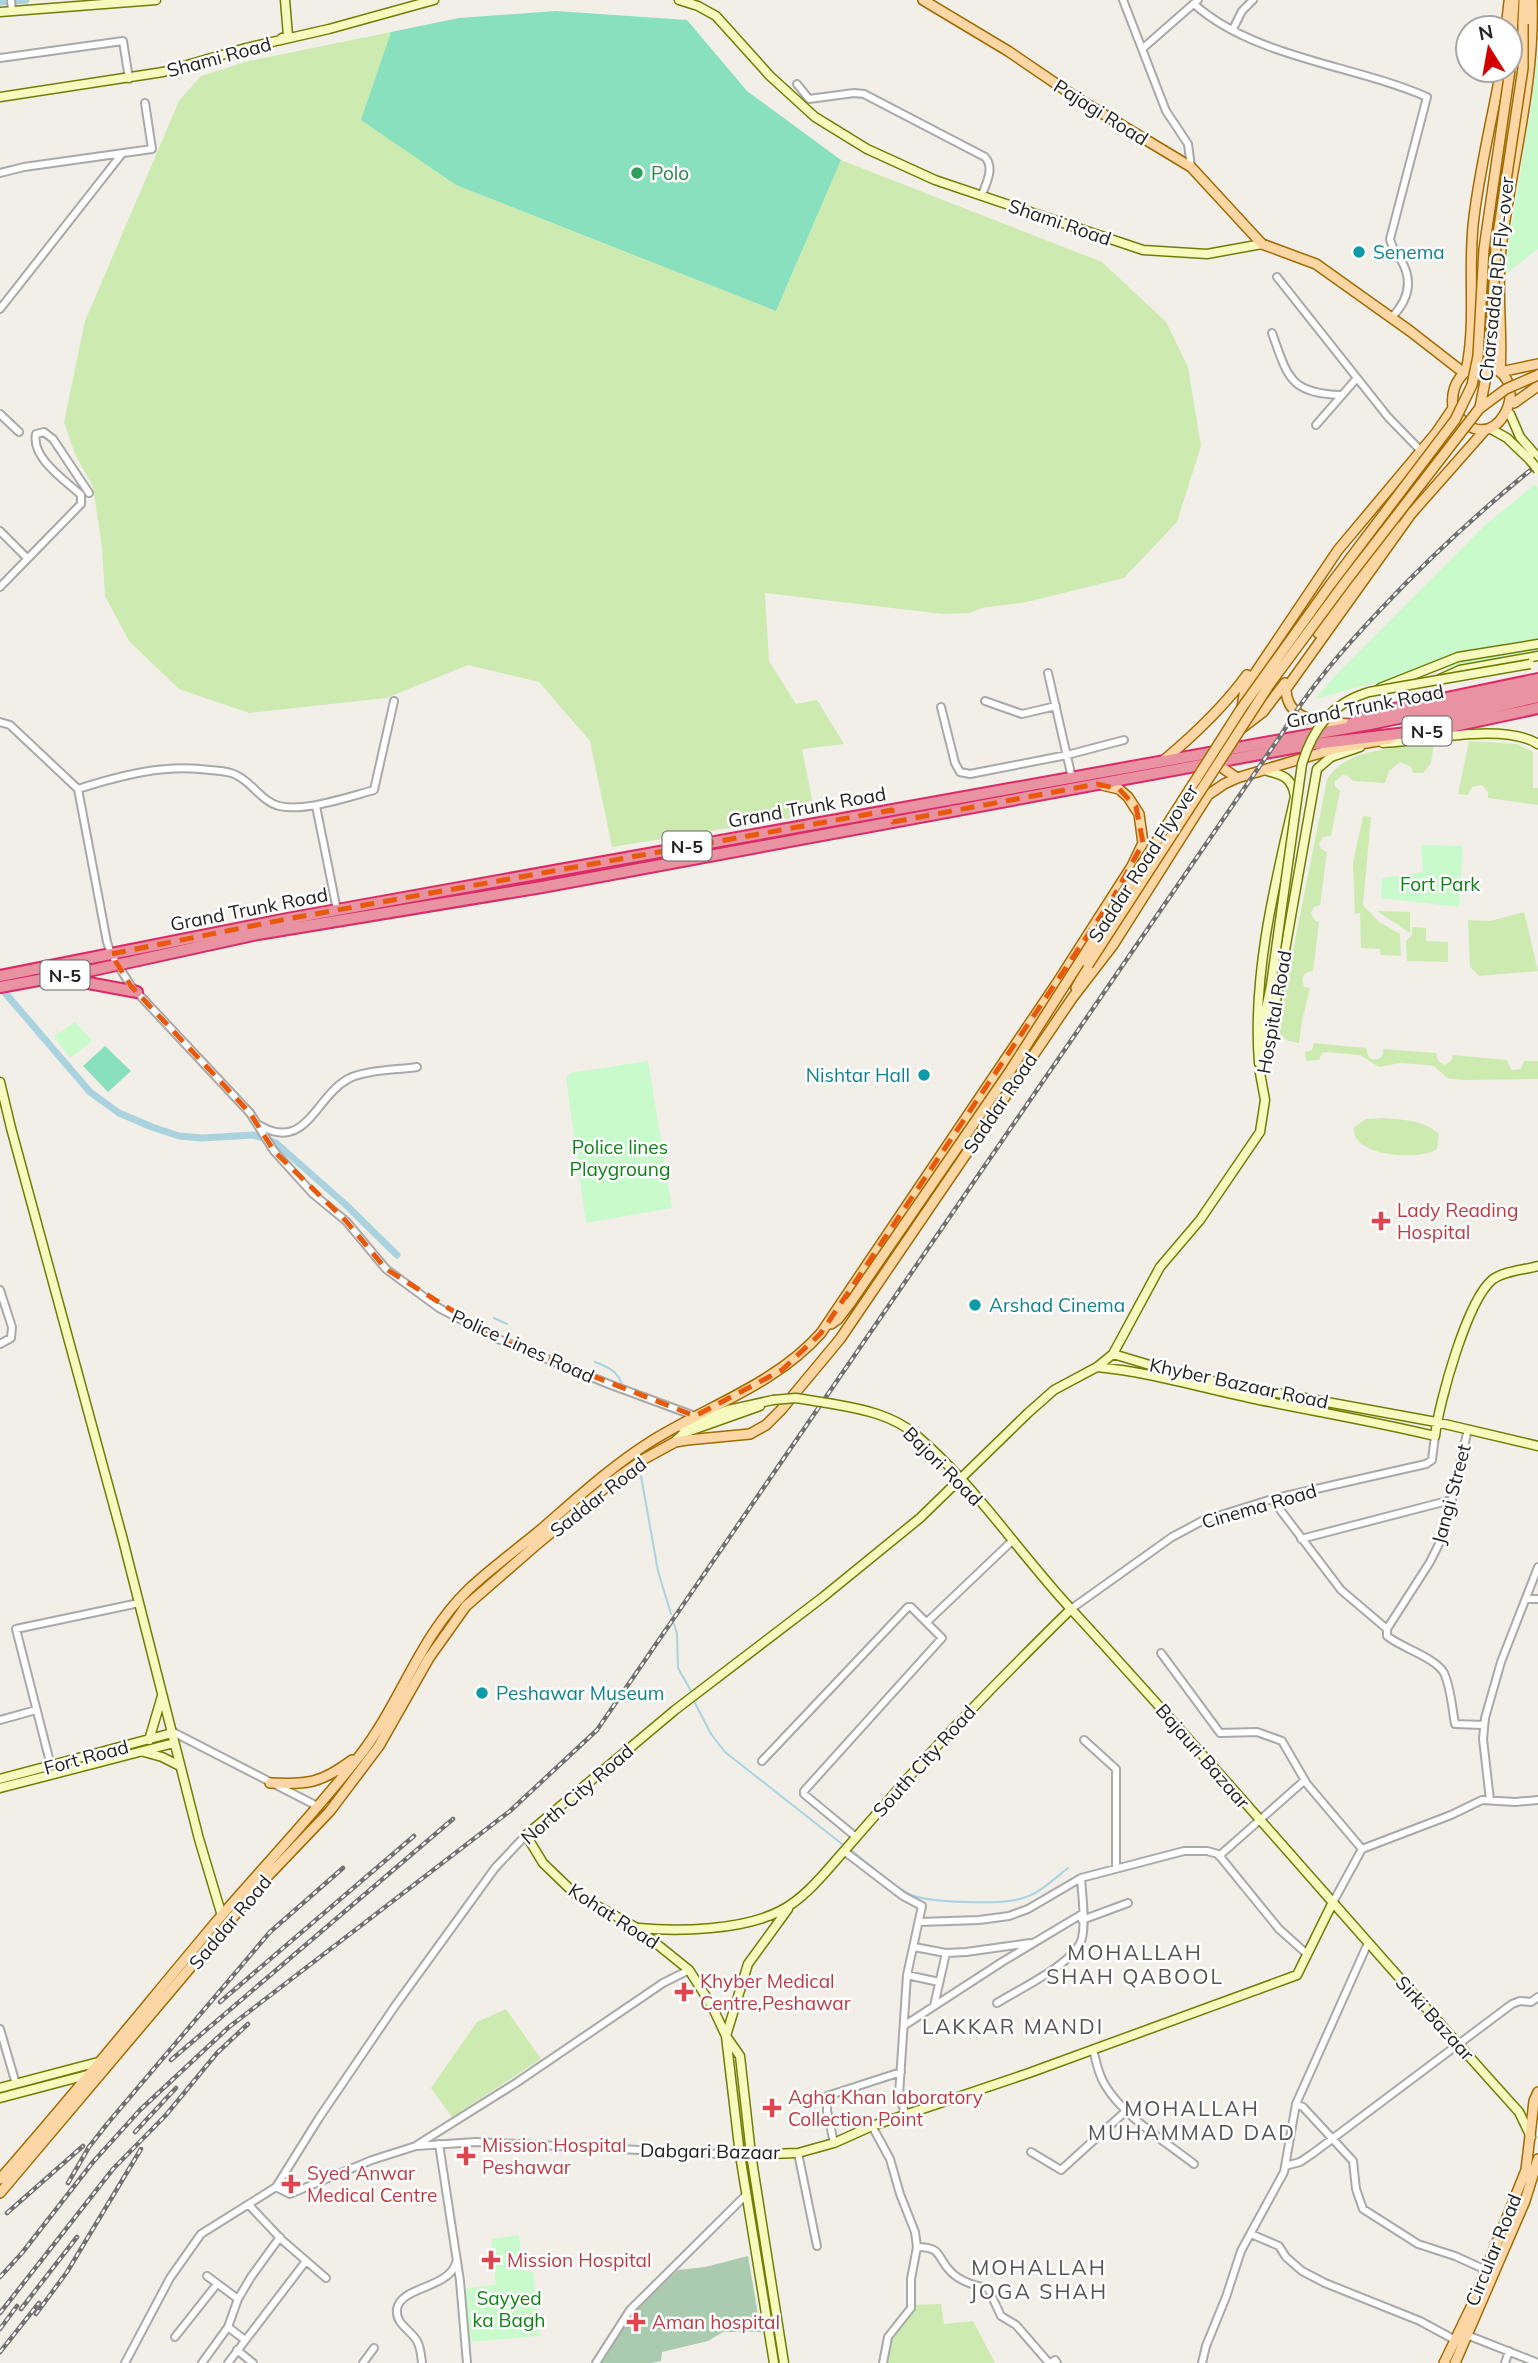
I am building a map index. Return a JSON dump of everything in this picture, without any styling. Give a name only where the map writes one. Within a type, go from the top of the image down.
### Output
[{"type":"highway","points":[[1360,724],[1375,713],[1538,679]]},
{"type":"highway","name":"Grand Trunk Road","points":[[0,987],[258,934],[555,885],[1072,778],[1538,689]]},
{"type":"highway","points":[[1412,733],[1434,721],[1538,697]]},
{"type":"highway","name":"Grand Trunk Road","points":[[3,976],[337,910],[1097,784],[1314,744],[1412,733],[1538,708]]},
{"type":"highway","points":[[36,981],[83,982],[137,992]]},
{"type":"main road","name":"Pajagi Road","points":[[923,0],[1191,167],[1262,244]]},
{"type":"main road","points":[[1500,372],[1502,347],[1499,270],[1531,71],[1532,0]]},
{"type":"main road","points":[[1465,372],[1473,320],[1471,272],[1474,217],[1498,84]]},
{"type":"main road","name":"Charsadda RD Fly-over","points":[[1466,398],[1472,386],[1478,356],[1484,249],[1508,84]]},
{"type":"main road","name":"Charsadda RD Fly-over","points":[[1479,409],[1490,357],[1496,247],[1521,84]]},
{"type":"main road","points":[[1262,244],[1316,264],[1465,372]]},
{"type":"main road","points":[[1500,372],[1538,364]]},
{"type":"main road","points":[[1360,724],[1331,723],[1299,715],[1292,709],[1286,689],[1411,514],[1488,429],[1502,423],[1510,414],[1514,391],[1509,380],[1489,367],[1477,367],[1465,372],[1455,383],[1451,395],[1453,408],[1460,420],[1472,428],[1488,429]]},
{"type":"main road","points":[[1479,409],[1500,392],[1538,375]]},
{"type":"main road","points":[[1514,403],[1538,386]]},
{"type":"main road","name":"Saddar Road Flyover","points":[[824,1330],[838,1319],[851,1302],[1010,1071],[1241,709],[1330,585],[1443,438],[1466,398]]},
{"type":"main road","points":[[1241,709],[1245,688],[1338,550],[1421,451],[1453,408]]},
{"type":"main road","name":"Saddar Road Flyover","points":[[1073,997],[1088,965],[1269,685],[1346,580],[1479,409]]},
{"type":"main road","points":[[1411,463],[1428,470],[1433,478],[1433,488]]},
{"type":"main road","points":[[1163,761],[1196,733],[1232,696],[1362,511],[1390,487]]},
{"type":"main road","points":[[1242,728],[1264,712],[1363,566],[1385,538],[1411,514]]},
{"type":"main road","name":"Saddar Road","points":[[0,2179],[92,2074],[118,2056],[266,1878],[330,1811],[379,1746],[429,1658],[466,1606],[617,1478],[644,1459],[672,1444],[700,1438],[750,1434],[766,1425],[781,1410],[840,1339],[1073,997],[1113,945],[1201,803],[1215,789],[1237,778],[1337,748],[1370,744],[1412,733]]},
{"type":"main road","points":[[1214,762],[1237,778]]},
{"type":"main road","name":"Saddar Road","points":[[0,2193],[222,1916],[319,1807],[363,1752],[384,1720],[429,1638],[457,1601],[614,1467],[659,1436],[782,1370],[824,1330],[1051,991],[1132,866],[1143,844],[1139,814],[1128,797],[1119,789],[1097,784]]},
{"type":"main road","points":[[270,1783],[317,1782],[363,1752]]},
{"type":"main road","name":"Circular Road","points":[[1444,2363],[1471,2307],[1526,2169],[1534,2137],[1538,2092]]},
{"type":"main road","points":[[1455,2363],[1525,2201],[1538,2159]]},
{"type":"main road","points":[[1515,2196],[1525,2201]]},
{"type":"street","points":[[11,0],[12,11]]},
{"type":"street","points":[[0,12],[156,0]]},
{"type":"street","points":[[246,48],[288,36],[285,0]]},
{"type":"street","name":"Shami Road","points":[[0,97],[163,72],[435,0]]},
{"type":"street","name":"Shami Road","points":[[679,0],[716,16],[770,76],[815,117],[867,149],[935,180],[1143,250],[1207,254],[1262,244]]},
{"type":"street","points":[[1123,0],[1166,111],[1188,144],[1191,167]]},
{"type":"street","points":[[1233,29],[1242,12],[1253,0]]},
{"type":"street","points":[[1142,49],[1196,2],[1211,19],[1275,48],[1427,97],[1390,239],[1403,264],[1409,289],[1401,308],[1391,318]]},
{"type":"street","points":[[0,58],[123,41],[130,79]]},
{"type":"street","points":[[797,85],[809,99],[864,94],[985,157],[990,169],[982,195]]},
{"type":"street","points":[[0,173],[24,167],[152,149],[145,103]]},
{"type":"street","points":[[1,306],[121,155]]},
{"type":"street","points":[[1277,277],[1388,417],[1421,451]]},
{"type":"street","points":[[1272,333],[1288,375],[1296,384],[1311,392],[1341,396]]},
{"type":"street","points":[[1316,425],[1357,378]]},
{"type":"street","points":[[0,414],[19,432]]},
{"type":"street","points":[[1510,414],[1520,437],[1535,458],[1538,470]]},
{"type":"street","points":[[1488,429],[1507,438],[1535,458]]},
{"type":"street","points":[[0,587],[81,504],[81,495],[48,464],[36,447],[36,433],[44,432],[53,439],[89,493]]},
{"type":"street","points":[[0,531],[27,558]]},
{"type":"street","points":[[1331,723],[1339,712],[1353,701],[1425,669],[1471,654],[1538,644]]},
{"type":"street","points":[[1440,679],[1460,670],[1538,656]]},
{"type":"street","points":[[1260,1073],[1264,1019],[1302,764],[1310,739],[1326,716],[1357,696],[1538,662]]},
{"type":"street","points":[[1048,673],[1072,778]]},
{"type":"street","points":[[0,722],[10,725],[78,789],[152,769],[197,769],[234,773],[267,800],[279,806],[316,806],[374,790],[394,701]]},
{"type":"street","points":[[985,701],[1022,714],[1056,706]]},
{"type":"street","points":[[941,707],[955,764],[960,772],[964,773],[1067,755],[1124,740]]},
{"type":"street","points":[[1370,744],[1415,742],[1486,732],[1513,734],[1538,744]]},
{"type":"street","name":"Hospital Road","points":[[1113,1354],[1160,1267],[1200,1220],[1260,1132],[1265,1100],[1260,1073],[1272,1024],[1318,769],[1331,757],[1370,744]]},
{"type":"street","points":[[1260,1073],[1258,1003],[1272,909],[1295,797],[1294,785],[1284,776],[1264,770]]},
{"type":"street","name":"Police Lines Road","points":[[78,789],[111,954],[117,965],[137,992],[250,1113],[270,1145],[313,1194],[346,1221],[386,1269],[439,1307],[498,1339],[695,1416]]},
{"type":"street","points":[[316,806],[337,910]]},
{"type":"street","points":[[257,1124],[279,1134],[294,1131],[302,1126],[336,1087],[351,1077],[417,1067]]},
{"type":"street","points":[[0,1082],[10,1128],[222,1916]]},
{"type":"street","points":[[1436,1422],[1448,1378],[1476,1299],[1493,1279],[1538,1266]]},
{"type":"street","points":[[0,1290],[12,1327],[11,1338],[0,1344]]},
{"type":"street","points":[[960,1478],[1054,1390],[1097,1367],[1113,1354]]},
{"type":"street","name":"Khyber Bazaar Road","points":[[1113,1354],[1190,1377],[1436,1422],[1538,1446]]},
{"type":"street","points":[[1097,1367],[1133,1371],[1434,1436]]},
{"type":"street","points":[[1272,1402],[1276,1393]]},
{"type":"street","name":"Bajori Road","points":[[659,1436],[728,1410],[772,1400],[796,1398],[865,1410],[886,1417],[907,1427],[960,1478],[1071,1609]]},
{"type":"street","name":"Bajori Road","points":[[672,1444],[684,1433],[772,1400]]},
{"type":"street","name":"Cinema Road","points":[[1071,1609],[1172,1537],[1202,1521],[1272,1499],[1426,1464],[1432,1460],[1436,1422]]},
{"type":"street","name":"Jangi Street","points":[[1387,1629],[1441,1543],[1468,1429]]},
{"type":"street","name":"North City Road","points":[[276,2187],[395,2006],[495,1868],[526,1835],[675,1710],[910,1527],[960,1478]]},
{"type":"street","points":[[1272,1499],[1348,1598],[1387,1629],[1387,1636],[1394,1642],[1438,1666],[1444,1674],[1455,1724],[1484,1725]]},
{"type":"street","points":[[1301,1539],[1447,1501],[1452,1502]]},
{"type":"street","points":[[927,1622],[1012,1541]]},
{"type":"street","points":[[1490,1800],[1483,1739],[1484,1725],[1493,1684],[1538,1567]]},
{"type":"street","points":[[1526,1599],[1538,1598]]},
{"type":"street","points":[[51,1766],[16,1629],[139,1603]]},
{"type":"street","points":[[762,1760],[908,1607],[911,1607],[942,1638],[804,1791],[804,1794],[856,1837]]},
{"type":"street","name":"Bajauri Bazaar","points":[[1071,1609],[1332,1904]]},
{"type":"street","name":"South City Road","points":[[637,1928],[673,1931],[708,1928],[754,1920],[779,1912],[792,1904],[826,1872],[982,1697],[1071,1609]]},
{"type":"street","points":[[1161,1653],[1220,1733],[1257,1732],[1282,1741],[1305,1780],[1362,1849]]},
{"type":"street","points":[[149,1740],[163,1692]]},
{"type":"street","points":[[0,1720],[36,1710]]},
{"type":"street","points":[[172,1732],[319,1807]]},
{"type":"street","name":"Fort Road","points":[[0,1779],[172,1732]]},
{"type":"street","points":[[1084,1740],[1116,1769],[1116,1869]]},
{"type":"street","name":"Fort Road","points":[[0,1788],[174,1743]]},
{"type":"street","points":[[141,1751],[180,1766]]},
{"type":"street","points":[[1219,1856],[1305,1780]]},
{"type":"street","points":[[1332,1904],[1362,1849],[1444,1818],[1482,1800],[1538,1800]]},
{"type":"street","name":"Kohat Road","points":[[526,1835],[543,1863],[574,1894],[637,1928],[689,1970],[712,2006],[726,2036],[740,2155],[774,2363]]},
{"type":"street","points":[[844,1851],[923,1908],[907,1975],[900,2095],[906,2116]]},
{"type":"street","points":[[920,1922],[1009,1916],[1028,1909],[1081,1878],[1184,1851],[1207,1851],[1219,1856],[1279,1929],[1307,1954]]},
{"type":"street","points":[[997,2003],[1063,1962],[1077,1950],[1083,1936],[1081,1878]]},
{"type":"street","points":[[905,2025],[1035,1942],[1082,1917],[1128,1903]]},
{"type":"street","points":[[784,2363],[751,2154],[740,2056],[726,2036],[748,1964],[792,1904]]},
{"type":"street","name":"Sirki Bazaar","points":[[1332,1904],[1519,2112],[1534,2137]]},
{"type":"street","name":"Dabgari Bazaar","points":[[276,2187],[290,2194],[372,2160],[416,2146],[439,2144],[476,2142],[740,2155],[798,2153],[834,2143],[872,2126],[1297,1975],[1332,1904]]},
{"type":"street","points":[[914,1948],[946,1953],[1035,1942]]},
{"type":"street","points":[[1202,2363],[1241,2251],[1285,2166],[1296,2104],[1368,1943]]},
{"type":"street","points":[[934,2006],[946,1953]]},
{"type":"street","points":[[416,2146],[520,2080],[663,1983],[689,1970]]},
{"type":"street","points":[[907,1975],[939,1982]]},
{"type":"street","points":[[1285,2166],[1300,2162],[1511,2004],[1531,2002],[1538,1997]]},
{"type":"street","points":[[0,2029],[16,2084]]},
{"type":"street","points":[[1093,2049],[1105,2085],[1127,2110],[1194,2164]]},
{"type":"street","points":[[0,2088],[105,2065]]},
{"type":"street","points":[[834,2143],[827,2111],[827,2096],[901,2072]]},
{"type":"street","points":[[0,2098],[92,2074]]},
{"type":"street","points":[[1296,2104],[1303,2107],[1353,2161],[1356,2189],[1363,2208],[1418,2244],[1486,2270]]},
{"type":"street","points":[[1031,2152],[1061,2170],[1127,2110]]},
{"type":"street","points":[[872,2126],[890,2159],[915,2232],[917,2246],[911,2279],[911,2308],[888,2337],[883,2363]]},
{"type":"street","points":[[439,2144],[457,2261],[467,2363]]},
{"type":"street","points":[[798,2153],[817,2246]]},
{"type":"street","points":[[125,2363],[170,2277],[201,2234],[276,2187]]},
{"type":"street","points":[[596,2363],[630,2310],[746,2195]]},
{"type":"street","points":[[249,2205],[326,2278]]},
{"type":"street","points":[[1251,2235],[1279,2246],[1286,2257],[1308,2275],[1420,2321],[1455,2340]]},
{"type":"street","points":[[202,2363],[228,2327],[238,2299],[251,2277],[280,2237]]},
{"type":"street","points":[[917,2246],[931,2247],[953,2274],[988,2288],[1001,2316],[1016,2325],[1053,2362]]},
{"type":"street","points":[[228,2363],[306,2261]]},
{"type":"street","points":[[422,2363],[418,2343],[399,2320],[398,2306],[403,2298],[449,2276],[457,2261]]},
{"type":"street","points":[[207,2276],[238,2299]]},
{"type":"street","points":[[175,2337],[217,2284]]},
{"type":"street","points":[[228,2327],[245,2340]]},
{"type":"street","points":[[1467,2335],[1538,2363]]},
{"type":"street","points":[[363,2363],[374,2348]]},
{"type":"street","points":[[237,2350],[253,2363]]},
{"type":"street","points":[[1505,2363],[1509,2351]]},
{"type":"highlighted area","points":[[1097,784],[1119,789],[1136,807],[1143,843],[1114,896],[821,1333],[782,1370],[695,1416],[498,1339],[386,1269],[346,1221],[274,1151],[250,1113],[131,986],[111,954],[287,919],[892,810],[893,822]]},
{"type":"green space","name":"Polo","points":[[556,11],[687,20],[747,91],[841,160],[776,311],[456,185],[361,120],[391,32],[459,18]]},
{"type":"green space","points":[[391,32],[362,120],[456,185],[776,311],[841,160],[1102,262],[1166,322],[1188,367],[1201,446],[1177,522],[1124,578],[1027,602],[982,608],[970,613],[943,614],[765,593],[769,661],[796,704],[817,700],[844,744],[802,749],[815,814],[612,847],[590,741],[539,682],[468,665],[386,698],[249,713],[179,689],[129,641],[105,596],[102,547],[93,487],[75,454],[64,422],[85,321],[179,101],[201,76],[249,61]]},
{"type":"green space","points":[[1538,53],[1538,249],[1503,276],[1531,108]]},
{"type":"green space","points":[[1535,484],[1538,488],[1538,657],[1425,672],[1315,699],[1483,527]]},
{"type":"green space","points":[[1469,741],[1517,744],[1533,752],[1533,788],[1538,788],[1538,805],[1488,798],[1488,792],[1482,785],[1472,787],[1468,795],[1458,794]]},
{"type":"green space","points":[[1434,744],[1431,763],[1423,773],[1413,773],[1411,767],[1400,762],[1389,771],[1385,783],[1353,781],[1343,775],[1335,781],[1335,786],[1340,791],[1331,836],[1323,837],[1319,844],[1321,849],[1327,852],[1320,905],[1314,907],[1311,913],[1314,920],[1319,922],[1313,971],[1305,973],[1302,979],[1304,987],[1310,988],[1299,1043],[1288,1041],[1277,1031],[1327,780],[1335,769],[1360,755],[1390,748]]},
{"type":"green space","points":[[1363,816],[1371,817],[1363,905],[1379,922],[1400,934],[1401,956],[1381,955],[1380,949],[1361,948],[1360,913],[1355,914],[1353,863]]},
{"type":"green space","name":"Fort Park","points":[[1421,845],[1463,846],[1459,907],[1381,898],[1382,878],[1423,872]]},
{"type":"green space","points":[[1377,911],[1410,912],[1410,933]]},
{"type":"green space","points":[[1524,912],[1538,971],[1479,976],[1470,967],[1468,920],[1490,921]]},
{"type":"green space","points":[[1412,927],[1426,928],[1426,941],[1448,942],[1448,962],[1407,961],[1406,941],[1412,935]]},
{"type":"green space","points":[[75,1022],[92,1041],[70,1058],[54,1036]]},
{"type":"green space","points":[[1314,1043],[1366,1048],[1369,1058],[1375,1059],[1381,1057],[1383,1049],[1436,1053],[1438,1061],[1445,1065],[1452,1060],[1453,1055],[1507,1060],[1511,1070],[1521,1069],[1524,1061],[1538,1061],[1538,1079],[1461,1080],[1447,1078],[1434,1066],[1400,1063],[1379,1067],[1360,1055],[1326,1052],[1322,1053],[1319,1060],[1306,1061],[1305,1052],[1312,1050]]},
{"type":"green space","points":[[105,1046],[131,1071],[108,1092],[83,1066]]},
{"type":"green space","name":"Police lines Playgroung","points":[[648,1061],[672,1208],[586,1223],[566,1078],[570,1073]]},
{"type":"green space","points":[[1384,1118],[1413,1122],[1433,1129],[1439,1134],[1437,1149],[1428,1153],[1402,1155],[1388,1154],[1363,1145],[1356,1137],[1354,1127],[1366,1119]]},
{"type":"green space","points":[[506,2009],[541,2059],[452,2117],[431,2088],[477,2022]]},
{"type":"green space","name":"Sayyed ka Bagh","points":[[519,2235],[523,2271],[533,2271],[540,2336],[468,2342],[463,2294],[467,2288],[496,2285],[491,2239]]},
{"type":"green space","points":[[748,2256],[761,2332],[723,2332],[708,2341],[662,2352],[661,2361],[651,2363],[597,2363],[603,2349],[631,2314],[678,2270],[705,2267]]},
{"type":"green space","points":[[941,2304],[944,2324],[973,2321],[995,2363],[883,2363],[888,2337],[912,2305]]},
{"type":"waterway","points":[[0,2],[26,0]]},
{"type":"waterway","points":[[0,987],[90,1092],[119,1113],[179,1136],[202,1138],[254,1135],[276,1143],[345,1204],[397,1255]]},
{"type":"waterway","points":[[494,1318],[507,1324]]},
{"type":"waterway","points":[[595,1362],[615,1373],[622,1385]]},
{"type":"waterway","points":[[641,1476],[658,1571],[671,1614]]},
{"type":"waterway","points":[[674,1624],[678,1668],[691,1691]]},
{"type":"waterway","points":[[695,1703],[711,1734],[725,1752],[842,1844]]},
{"type":"waterway","points":[[852,1851],[909,1894],[948,1901],[999,1902],[1023,1898],[1041,1889],[1068,1868]]},
{"type":"railway","points":[[0,2277],[93,2162],[140,2110],[229,2027],[510,1811],[597,1730],[1303,701],[1353,639],[1418,571],[1538,464]]},
{"type":"railway","points":[[171,2060],[453,1819]]},
{"type":"railway","points":[[220,2002],[414,1836]]},
{"type":"railway","points":[[68,2183],[89,2147],[107,2124],[270,1932],[343,1868]]},
{"type":"railway","points":[[0,2313],[113,2169],[166,2115],[217,2053],[248,2024]]},
{"type":"railway","points":[[135,2132],[176,2088]]},
{"type":"railway","points":[[7,2213],[83,2146]]},
{"type":"railway","points":[[36,2314],[67,2272],[141,2149]]},
{"type":"railway","points":[[21,2309],[77,2237]]},
{"type":"railway","points":[[0,2352],[39,2303]]},
{"type":"railway","points":[[0,2329],[17,2306]]},
{"type":"place","name":"Polo","points":[[637,173]]},
{"type":"place","name":"Senema","points":[[1359,252]]},
{"type":"place","name":"Nishtar Hall","points":[[924,1075]]},
{"type":"place","name":"Lady Reading Hospital","points":[[1381,1221]]},
{"type":"place","name":"Arshad Cinema","points":[[975,1305]]},
{"type":"place","name":"Peshawar Museum","points":[[482,1693]]},
{"type":"place","name":"Khyber Medical Centre,Peshawar","points":[[684,1992]]},
{"type":"place","name":"Agha Khan laboratory Collection Point","points":[[772,2108]]},
{"type":"place","name":"Mission Hospital Peshawar","points":[[466,2156]]},
{"type":"place","name":"Syed Anwar Medical Centre","points":[[291,2184]]},
{"type":"place","name":"Mission Hospital","points":[[491,2260]]},
{"type":"place","name":"Aman hospital","points":[[636,2322]]},
{"type":"district","name":"MOHALLAH SHAH QABOOL","points":[[1135,1964]]},
{"type":"district","name":"LAKKAR MANDI","points":[[1013,2026]]},
{"type":"district","name":"MOHALLAH MUHAMMAD DAD","points":[[1192,2120]]},
{"type":"district","name":"MOHALLAH JOGA SHAH","points":[[1039,2279]]}]
